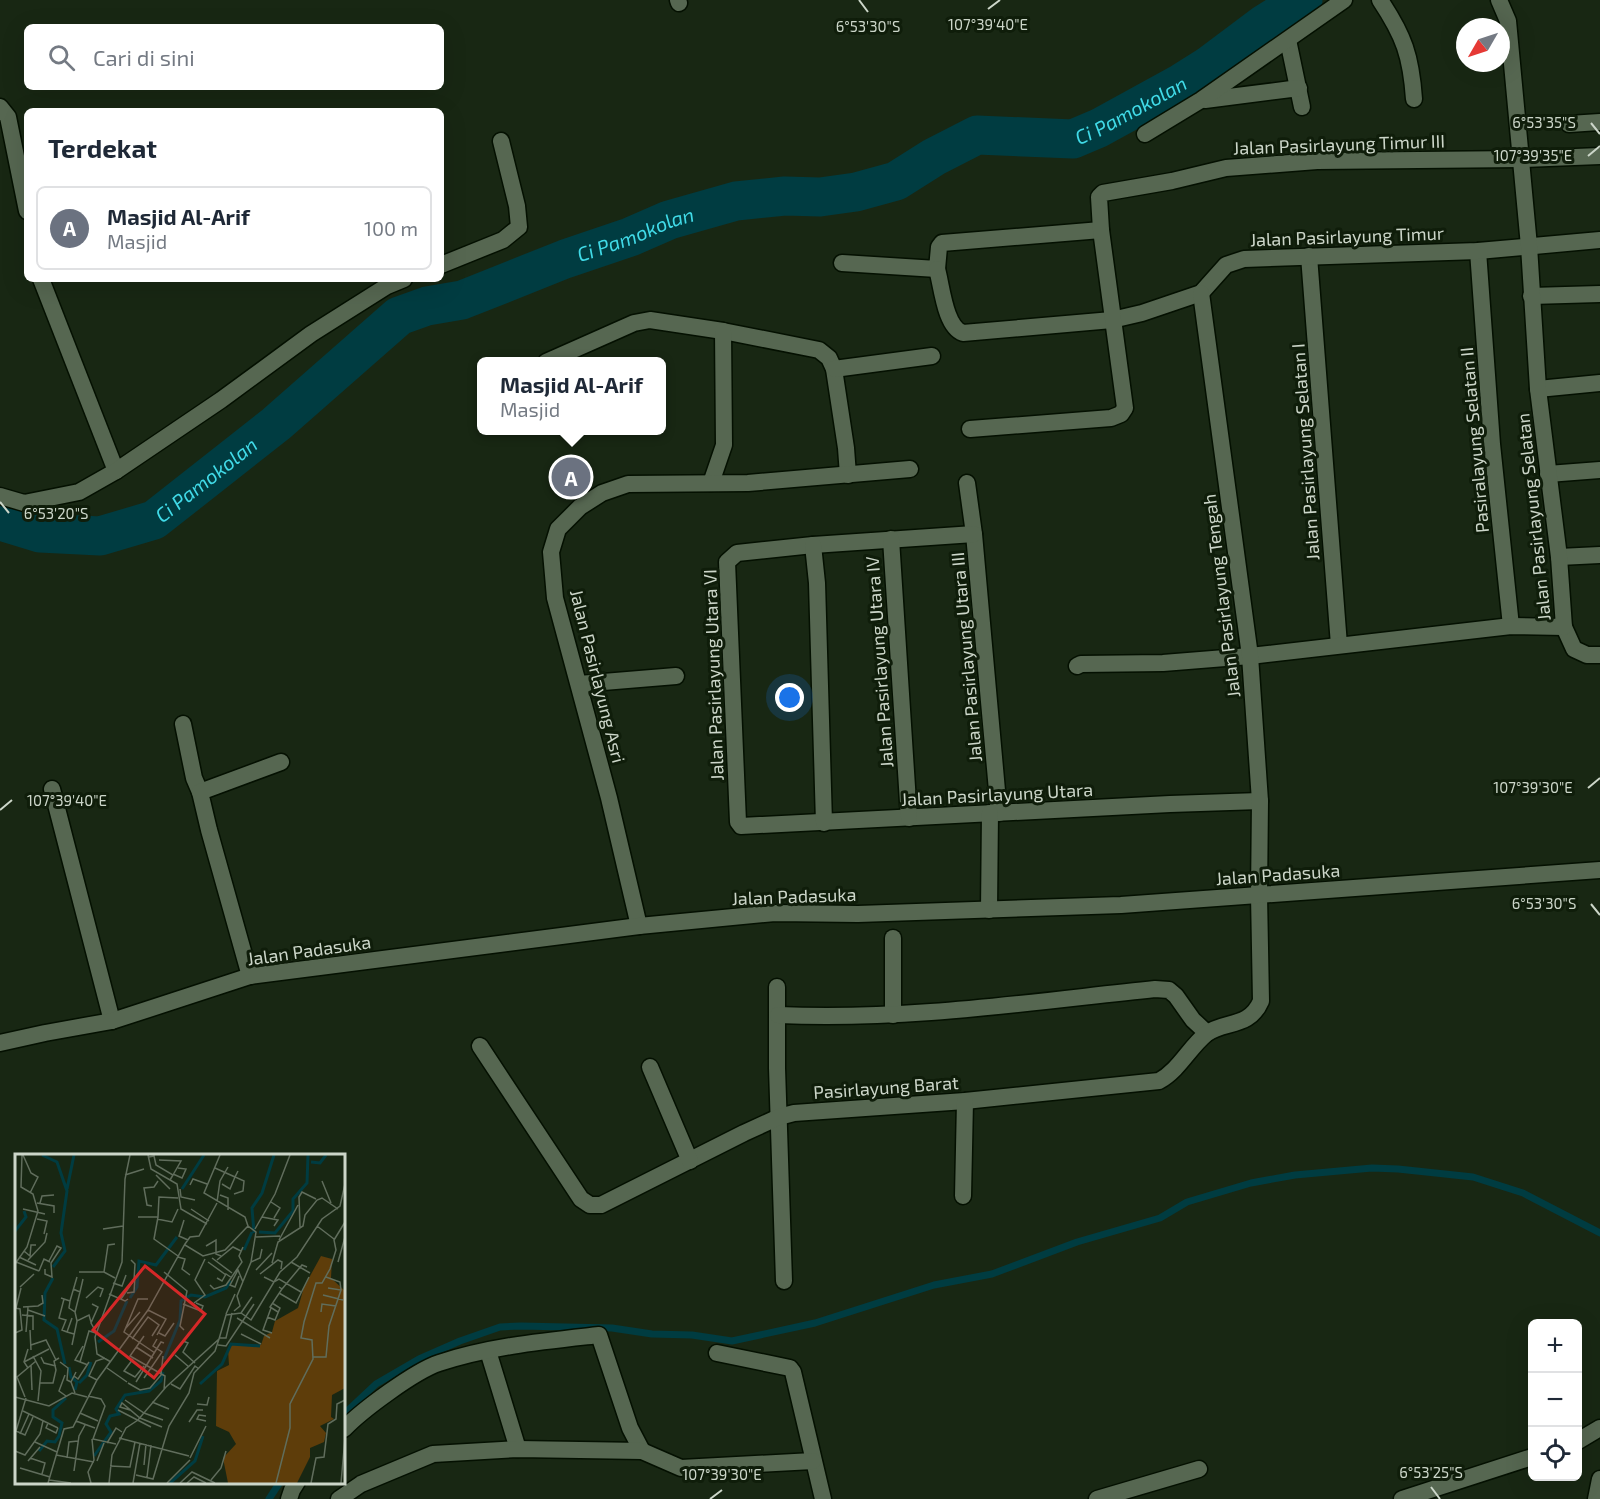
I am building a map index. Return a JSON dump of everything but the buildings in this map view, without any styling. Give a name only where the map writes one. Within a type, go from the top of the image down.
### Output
[{"type":"street","points":[[1145,134],[1201,100],[1344,0]]},
{"type":"street","points":[[1380,0],[1404,41],[1412,70],[1414,99]]},
{"type":"street","name":"Jalan Pasirlayung Selatan","points":[[1077,666],[1081,664],[1163,663],[1250,656],[1511,626],[1564,627],[1559,557],[1538,389],[1529,246],[1508,21],[1499,0]]},
{"type":"street","points":[[1288,40],[1302,106]]},
{"type":"street","points":[[1201,100],[1299,88]]},
{"type":"street","points":[[0,107],[8,117],[24,196]]},
{"type":"street","points":[[1569,124],[1600,122]]},
{"type":"street","points":[[444,264],[502,240],[519,226],[517,206],[501,141]]},
{"type":"street","points":[[1521,159],[1600,156]]},
{"type":"street","name":"Jalan Pasirlayung Timur III","points":[[1101,230],[1099,197],[1103,193],[1172,182],[1226,168],[1317,161],[1521,159]]},
{"type":"street","points":[[842,262],[938,269],[939,247],[942,243],[1101,230],[1125,408],[1121,414],[1112,418],[970,429]]},
{"type":"street","name":"Jalan Pasirlayung Timur","points":[[938,269],[949,320],[958,331],[963,333],[1112,320],[1142,313],[1201,293],[1226,265],[1244,260],[1478,250],[1600,240]]},
{"type":"street","name":"Pasiralayung Selatan II","points":[[1478,250],[1492,444],[1511,626]]},
{"type":"street","name":"Jalan Pasirlayung Selatan I","points":[[1309,256],[1339,645]]},
{"type":"street","points":[[42,282],[116,471]]},
{"type":"street","points":[[0,496],[24,503],[80,492],[116,471],[221,400],[311,334],[397,282]]},
{"type":"street","name":"Jalan Pasirlayung Tengah","points":[[1201,293],[1250,656],[1260,801],[1259,895]]},
{"type":"street","points":[[1531,296],[1600,294]]},
{"type":"street","points":[[557,357],[634,323],[650,320],[723,331],[819,350],[829,358],[834,369],[848,475]]},
{"type":"street","points":[[711,483],[724,446],[723,331]]},
{"type":"street","points":[[834,369],[932,356]]},
{"type":"street","points":[[1538,389],[1600,383]]},
{"type":"street","name":"Jalan Pasirlayung Asri","points":[[639,926],[609,798],[555,598],[551,552],[558,529],[580,507],[602,493],[628,484],[748,483],[910,469]]},
{"type":"street","points":[[1548,474],[1600,470]]},
{"type":"street","name":"Jalan Pasirlayung Utara III","points":[[967,483],[974,534],[994,813],[989,910]]},
{"type":"street","name":"Jalan Pasirlayung Utara VI","points":[[738,822],[727,562],[737,553],[813,545],[974,534]]},
{"type":"street","name":"Jalan Pasirlayung Utara IV","points":[[891,539],[909,818]]},
{"type":"street","points":[[813,545],[817,583],[824,823]]},
{"type":"street","points":[[1559,557],[1600,555]]},
{"type":"street","points":[[1564,627],[1574,649],[1587,655],[1600,655]]},
{"type":"street","points":[[579,684],[676,676]]},
{"type":"street","points":[[183,724],[194,778],[200,792],[250,976]]},
{"type":"street","points":[[200,792],[281,762]]},
{"type":"street","points":[[52,789],[112,1021]]},
{"type":"street","name":"Jalan Pasirlayung Utara","points":[[738,822],[741,826],[747,827],[1260,801]]},
{"type":"street","name":"Jalan Padasuka","points":[[0,1043],[112,1021],[250,976],[639,926],[775,913],[858,914],[1121,905],[1600,870]]},
{"type":"street","name":"Pasirlayung Barat","points":[[480,1046],[581,1199],[590,1205],[601,1205],[779,1117],[794,1113],[965,1101],[1159,1081],[1168,1076],[1208,1033],[1249,1016],[1258,1008],[1261,1001],[1259,895]]},
{"type":"street","points":[[893,938],[893,1015]]},
{"type":"street","points":[[777,987],[784,1281]]},
{"type":"street","points":[[778,1015],[819,1017],[893,1015],[1155,989],[1169,990],[1193,1020],[1208,1033]]},
{"type":"street","points":[[650,1067],[690,1161]]},
{"type":"street","points":[[963,1196],[965,1101]]},
{"type":"street","points":[[345,1427],[408,1380],[437,1364],[531,1342],[599,1335],[630,1428],[642,1451]]},
{"type":"street","points":[[488,1351],[518,1449]]},
{"type":"street","points":[[717,1353],[790,1368],[795,1379],[823,1499]]},
{"type":"street","points":[[1582,1439],[1600,1428]]},
{"type":"street","points":[[339,1499],[361,1484],[433,1454],[518,1449],[642,1451],[681,1468],[813,1461]]},
{"type":"street","points":[[1402,1499],[1528,1459]]},
{"type":"street","points":[[1097,1499],[1199,1469]]},
{"type":"street","points":[[1596,1499],[1600,1479]]},
{"type":"street","points":[[289,1499],[296,1484]]},
{"type":"waterway","name":"Ci Pamokolan","points":[[0,521],[40,533],[100,536],[154,520],[276,424],[399,316],[427,306],[462,300],[669,220],[736,201],[785,196],[820,197],[856,192],[896,181],[934,157],[977,135],[1073,139],[1099,128],[1181,83],[1264,24],[1303,0]]},
{"type":"waterway","points":[[345,1413],[376,1384],[419,1359],[500,1327],[612,1328],[732,1341],[815,1323],[934,1285],[992,1274],[1077,1242],[1160,1218],[1187,1202],[1251,1183],[1295,1175],[1372,1168],[1473,1177],[1523,1193],[1600,1233]]},
{"type":"waterway","points":[[269,1499],[279,1484]]},
{"type":"place","name":"Masjid Al-Arif","points":[[571,477]]}]
